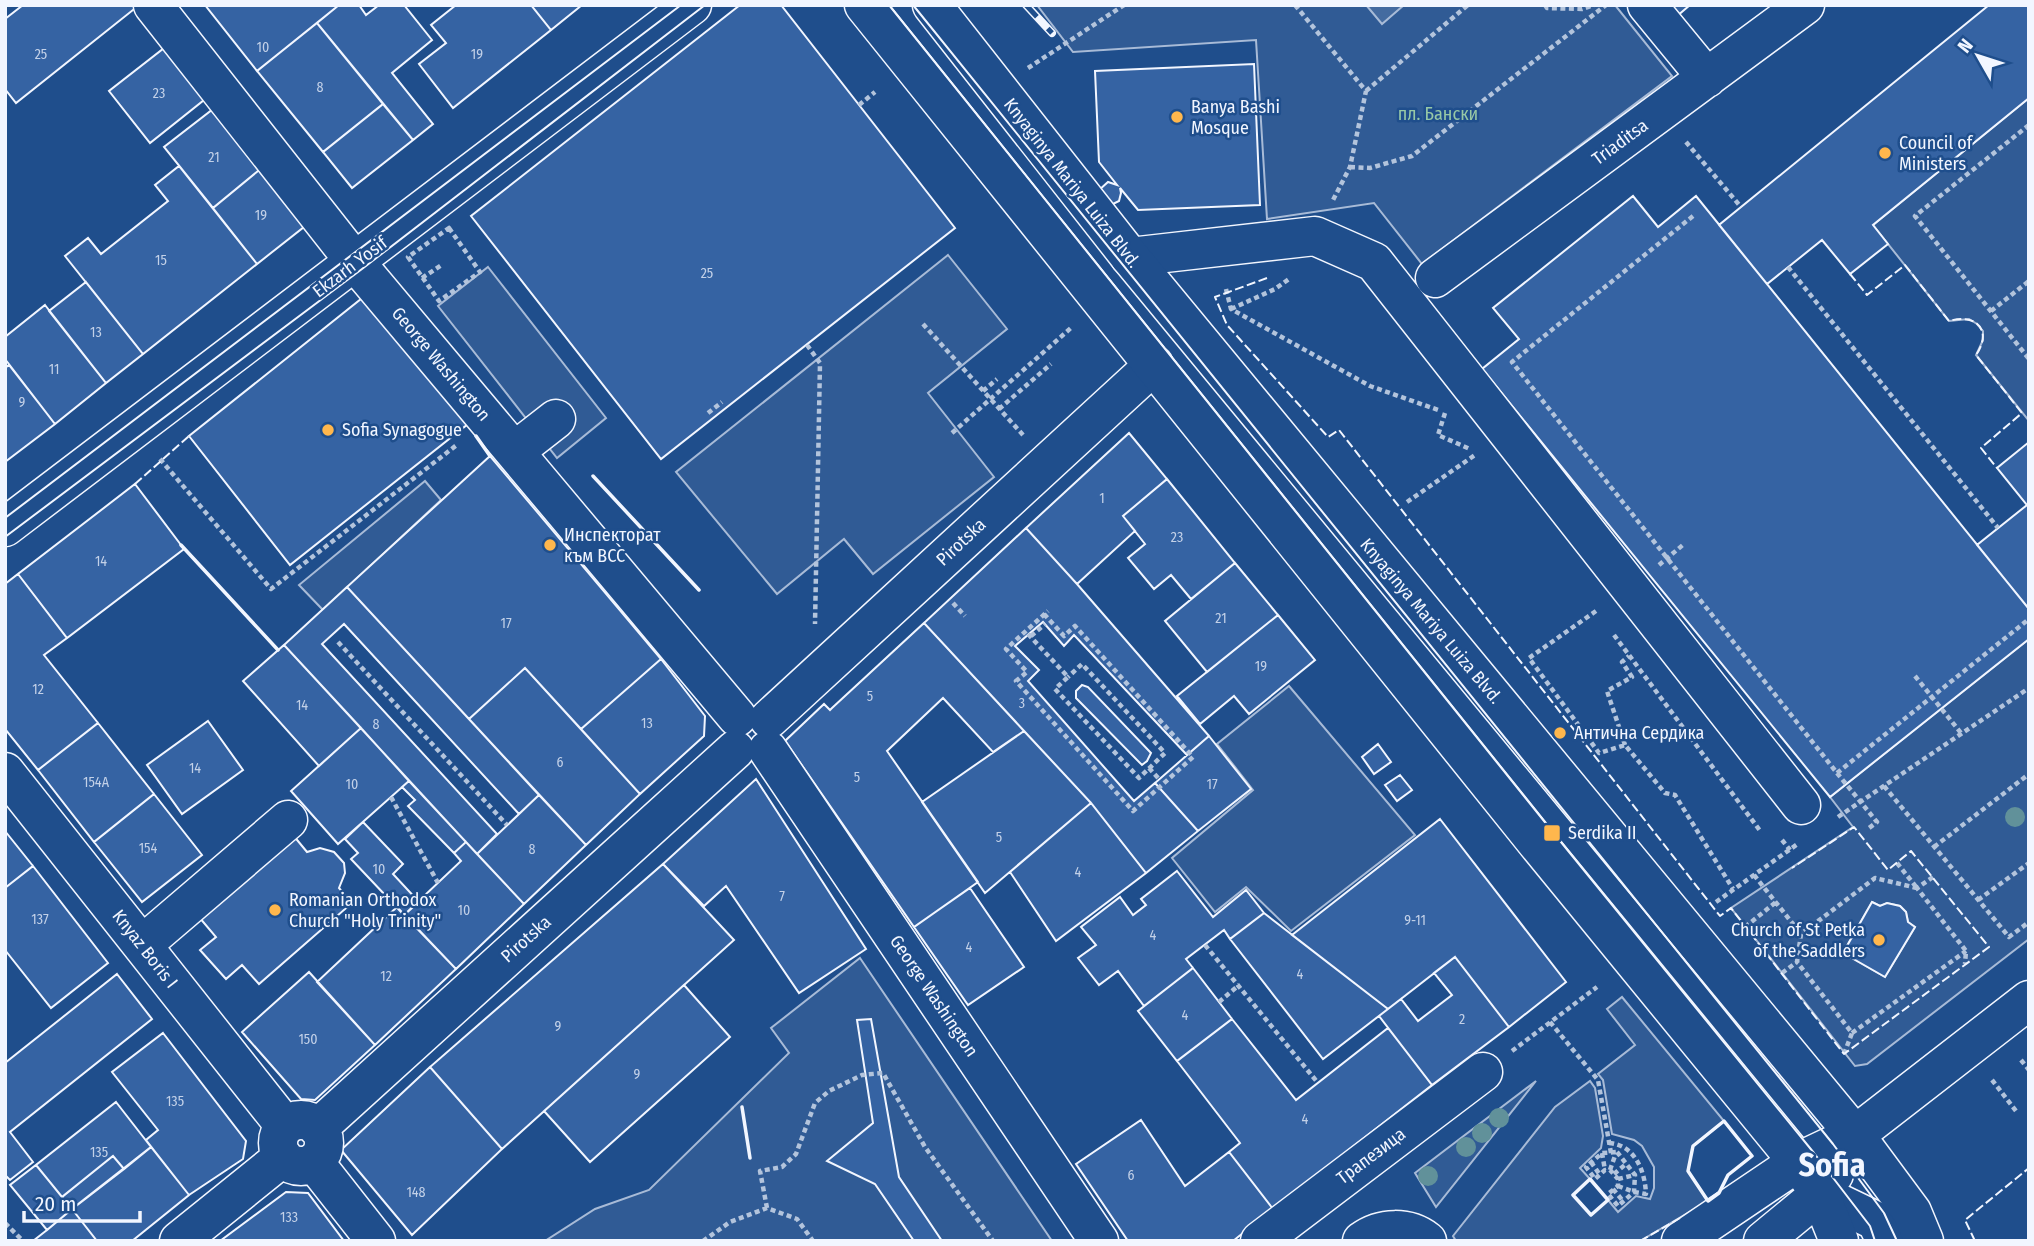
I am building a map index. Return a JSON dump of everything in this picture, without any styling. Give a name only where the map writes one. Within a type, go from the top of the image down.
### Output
[{"type":"street","name":"George Washington","points":[[153,5],[356,263],[752,734],[1099,1241]]},
{"type":"street","name":"Ekzarh Yosif","points":[[5,527],[356,263],[692,5]]},
{"type":"street","points":[[864,5],[1537,843],[1798,1162],[1821,1194],[1839,1241]]},
{"type":"street","name":"Knyaginya Mariya Luiza Blvd.","points":[[932,5],[1130,257],[1856,1136],[1912,1212],[1924,1241]]},
{"type":"street","points":[[1647,5],[1707,78]]},
{"type":"street","name":"Triaditsa","points":[[1420,288],[1805,5]]},
{"type":"street","points":[[1130,257],[1315,236],[1374,261],[1420,288],[1801,805]]},
{"type":"street","name":"Pirotska","points":[[180,1241],[300,1143],[814,678],[1154,365]]},
{"type":"street","points":[[514,452],[556,419]]},
{"type":"street","name":"Knyaz Boris I","points":[[5,772],[376,1241]]},
{"type":"street","points":[[142,945],[288,820]]},
{"type":"street","points":[[1681,1241],[1798,1162],[1856,1136],[2029,1000]]},
{"type":"street","name":"Трапезица","points":[[1260,1241],[1483,1072]]},
{"type":"street","points":[[1763,1241],[1821,1194],[1856,1136]]},
{"type":"street","points":[[1821,1194],[1877,1221],[1886,1241]]},
{"type":"street","points":[[1362,1241],[1372,1234],[1398,1229],[1418,1234],[1427,1241]]},
{"type":"path","points":[[1020,73],[1124,5]]},
{"type":"path","points":[[1295,5],[1366,91]]},
{"type":"path","points":[[1343,179],[1350,167],[1366,91],[1468,5]]},
{"type":"path","points":[[1545,5],[1547,8],[1582,9],[1594,5]]},
{"type":"path","points":[[1350,167],[1370,169],[1412,156],[1606,5]]},
{"type":"path","points":[[859,105],[875,92]]},
{"type":"path","points":[[1646,123],[1741,207]]},
{"type":"path","points":[[2029,125],[1915,216],[2029,359]]},
{"type":"path","points":[[1693,216],[1512,362],[1877,822],[1869,828]]},
{"type":"path","points":[[449,228],[480,272],[439,302],[422,278],[408,257],[449,228]]},
{"type":"path","points":[[422,278],[443,264]]},
{"type":"path","points":[[1788,267],[1998,528]]},
{"type":"path","points":[[1231,309],[1275,289],[1295,273]]},
{"type":"path","points":[[1991,311],[2029,281]]},
{"type":"path","points":[[1226,289],[1231,309],[1370,386],[1445,412],[1438,435],[1478,452],[1407,502]]},
{"type":"path","points":[[923,324],[1048,462]]},
{"type":"path","points":[[952,433],[1072,327]]},
{"type":"path","points":[[807,345],[820,363],[814,678]]},
{"type":"path","points":[[999,409],[1051,364]]},
{"type":"path","points":[[983,391],[997,379]]},
{"type":"path","points":[[708,413],[722,402]]},
{"type":"path","points":[[161,460],[271,589],[463,440]]},
{"type":"path","points":[[1657,566],[1684,544]]},
{"type":"path","points":[[949,599],[965,616]]},
{"type":"path","points":[[1588,600],[1603,620]]},
{"type":"path","points":[[1596,611],[1529,658],[1599,753],[1625,745]]},
{"type":"path","points":[[1046,613],[1064,636],[1075,626],[1193,757],[1133,811],[1016,681],[1027,672],[1006,649],[1046,613]]},
{"type":"path","points":[[1837,773],[2029,619]]},
{"type":"path","points":[[1045,624],[1030,635],[1068,677]]},
{"type":"path","points":[[1609,629],[1760,832]]},
{"type":"path","points":[[338,642],[507,825]]},
{"type":"path","points":[[1629,656],[1622,662],[1632,677],[1607,691],[1625,745],[1665,793],[1675,795],[1733,889]]},
{"type":"path","points":[[1082,664],[1166,753],[1139,778],[1055,689],[1068,677],[1082,664]]},
{"type":"path","points":[[1915,676],[1961,733]]},
{"type":"path","points":[[1843,814],[2029,688]]},
{"type":"path","points":[[1149,768],[1159,779]]},
{"type":"path","points":[[1934,847],[2029,774]]},
{"type":"path","points":[[1884,786],[2009,937],[2029,922]]},
{"type":"path","points":[[391,797],[438,883]]},
{"type":"path","points":[[1716,902],[1790,850]]},
{"type":"path","points":[[1896,863],[1966,951],[1965,964]]},
{"type":"path","points":[[1978,900],[2029,863]]},
{"type":"path","points":[[1754,875],[1801,934]]},
{"type":"path","points":[[1782,974],[1797,962],[1801,934],[1875,878],[1917,888],[1933,877]]},
{"type":"path","points":[[1745,926],[1776,902]]},
{"type":"path","points":[[1205,945],[1318,1083]]},
{"type":"path","points":[[1844,1054],[1852,1033],[1966,951]]},
{"type":"path","points":[[1797,962],[1852,1033]]},
{"type":"path","points":[[1219,1002],[1238,985]]},
{"type":"path","points":[[1483,1072],[1597,987]]},
{"type":"path","points":[[1550,1022],[1598,1080],[1609,1143],[1614,1153],[1635,1175],[1634,1192],[1618,1206],[1608,1194],[1615,1188]]},
{"type":"path","points":[[2021,1060],[2029,1070]]},
{"type":"path","points":[[767,1209],[760,1171],[782,1167],[796,1154],[815,1102],[829,1091],[862,1075],[883,1073],[925,1147],[993,1241]]},
{"type":"path","points":[[1992,1080],[2017,1111]]},
{"type":"path","points":[[1609,1143],[1625,1148],[1637,1160],[1646,1177],[1646,1194],[1615,1188]]},
{"type":"path","points":[[1614,1153],[1602,1153],[1586,1167],[1595,1179],[1626,1164]]},
{"type":"path","points":[[1602,1153],[1615,1188]]},
{"type":"path","points":[[1610,1174],[1614,1153]]},
{"type":"path","points":[[1610,1174],[1635,1175]]},
{"type":"path","points":[[703,1241],[730,1222],[767,1209],[797,1219],[813,1241]]},
{"type":"path","points":[[5,1223],[23,1241]]},
{"type":"shaded area","name":"пл. Бански","points":[[1037,5],[1615,5],[1672,76],[1422,264],[1374,203],[1267,219],[1256,40],[1073,52]]},
{"type":"shaded area","points":[[1366,5],[1404,5],[1382,24]]},
{"type":"shaded area","points":[[2029,98],[2029,421],[1976,355],[1983,340],[1983,331],[1969,319],[1949,321],[1873,225]]},
{"type":"shaded area","points":[[948,255],[1007,329],[928,393],[994,477],[873,574],[844,539],[777,594],[676,472]]},
{"type":"shaded area","points":[[488,267],[606,418],[557,458],[438,306]]},
{"type":"shaded area","points":[[425,481],[441,500],[323,610],[299,585]]},
{"type":"shaded area","points":[[2029,639],[2029,939],[1867,1064],[1855,1066],[1731,908],[1853,827],[1830,797]],"holes":[[[1872,902],[1880,906],[1887,903],[1900,906],[1906,912],[1908,922],[1915,927],[1885,977],[1843,953]]]},
{"type":"shaded area","points":[[1289,686],[1415,835],[1291,931],[1246,887],[1215,912],[1172,858],[1253,790],[1217,744]]},
{"type":"shaded area","points":[[860,958],[1052,1241],[545,1241],[595,1209],[649,1190],[789,1053],[771,1028]]},
{"type":"shaded area","points":[[1622,997],[1724,1121],[1693,1146],[1688,1171],[1708,1201],[1640,1241],[1456,1241],[1453,1236],[1555,1107],[1590,1081],[1595,1088],[1603,1136],[1601,1148],[1580,1168],[1590,1179],[1573,1195],[1591,1215],[1608,1200],[1618,1212],[1636,1196],[1650,1199],[1654,1188],[1654,1167],[1642,1146],[1634,1140],[1612,1134],[1603,1080],[1598,1074],[1635,1045],[1607,1009]]},
{"type":"shaded area","points":[[1536,1081],[1436,1207],[1415,1173]]},
{"type":"building","points":[[23,5],[138,6],[16,103],[5,89],[5,19]]},
{"type":"building","points":[[205,5],[339,5],[257,71]]},
{"type":"building","points":[[339,5],[359,5],[366,15],[379,5],[404,5],[432,40],[392,73],[433,124],[413,140],[317,23]]},
{"type":"building","points":[[456,5],[531,5],[551,30],[453,108],[419,64],[446,43],[431,25]]},
{"type":"building","points":[[531,5],[582,5],[551,30]]},
{"type":"building","points":[[740,5],[781,5],[955,228],[661,459],[471,216]]},
{"type":"building","points":[[1657,5],[1690,5],[1670,22]]},
{"type":"building","name":"Council of Ministers","points":[[1989,5],[2029,5],[2029,98],[1873,225],[1888,244],[1850,274],[1822,240],[1767,284],[1719,225]]},
{"type":"building","points":[[317,23],[383,104],[323,152],[257,71]]},
{"type":"building","points":[[168,45],[209,96],[150,143],[109,91]]},
{"type":"building","name":"Banya Bashi Mosque","points":[[1254,64],[1260,205],[1138,210],[1120,188],[1119,201],[1111,205],[1099,190],[1108,182],[1117,185],[1099,162],[1095,71]]},
{"type":"building","points":[[383,104],[413,140],[352,188],[323,152]]},
{"type":"building","points":[[217,106],[264,166],[213,208],[164,147]]},
{"type":"building","points":[[179,166],[257,264],[143,354],[65,256],[88,238],[101,254],[168,201],[155,185]]},
{"type":"building","points":[[264,166],[309,223],[257,264],[213,208]]},
{"type":"building","points":[[1633,196],[1658,227],[1696,196],[2029,609],[2029,639],[1830,797],[1482,369],[1519,339],[1493,308]]},
{"type":"building","points":[[86,282],[143,354],[106,383],[49,311]]},
{"type":"building","name":"Sofia Synagogue","points":[[366,295],[468,424],[290,565],[189,436]]},
{"type":"building","points":[[45,305],[106,383],[55,424],[5,359],[5,337]]},
{"type":"building","points":[[9,365],[55,424],[5,462],[5,368]]},
{"type":"building","points":[[1129,433],[1167,479],[1123,516],[1135,531],[1077,584],[1026,528]]},
{"type":"building","points":[[2029,442],[2029,609],[1977,545],[2027,505],[1997,468]]},
{"type":"building","points":[[490,456],[661,659],[581,729],[525,668],[469,719],[347,587]]},
{"type":"building","points":[[1167,479],[1235,563],[1191,599],[1171,575],[1154,589],[1128,558],[1145,544],[1123,516]]},
{"type":"building","points":[[135,484],[184,549],[67,638],[18,574]]},
{"type":"building","points":[[1026,528],[1209,736],[1187,755],[1074,635],[1064,646],[1043,622],[1015,646],[1039,670],[1028,681],[1134,801],[1155,783],[1198,831],[1146,873],[1091,803],[924,623]]},
{"type":"building","points":[[1235,563],[1278,615],[1207,672],[1165,621]]},
{"type":"building","points":[[18,574],[67,638],[44,655],[98,723],[38,770],[5,729],[5,584]]},
{"type":"building","points":[[347,587],[539,795],[519,814],[344,624],[322,644],[497,834],[477,854],[284,645]]},
{"type":"building","points":[[1278,615],[1315,660],[1249,714],[1234,696],[1200,724],[1177,696]]},
{"type":"building","points":[[924,623],[1024,731],[993,752],[943,698],[887,751],[978,882],[914,927],[785,741],[824,704],[830,710]]},
{"type":"building","points":[[284,645],[361,728],[319,766],[243,681]]},
{"type":"building","points":[[661,659],[705,716],[704,736],[640,794],[581,729]]},
{"type":"building","points":[[525,668],[640,794],[586,845],[469,719]]},
{"type":"building","points":[[1082,685],[1088,687],[1151,753],[1147,761],[1142,765],[1076,698],[1076,691]]},
{"type":"building","points":[[208,721],[243,770],[182,814],[147,765]]},
{"type":"building","points":[[98,723],[154,794],[94,842],[38,770]]},
{"type":"building","points":[[361,728],[409,781],[338,844],[291,791]]},
{"type":"building","points":[[1024,731],[1091,803],[985,893],[922,802]]},
{"type":"building","points":[[1209,736],[1251,789],[1198,831],[1155,783]]},
{"type":"building","points":[[1378,744],[1391,762],[1374,774],[1362,757]]},
{"type":"building","points":[[1400,775],[1412,790],[1397,801],[1385,785]]},
{"type":"building","points":[[756,779],[866,949],[799,993],[726,886],[704,906],[663,864]]},
{"type":"building","points":[[409,781],[466,842],[454,853],[408,806],[415,800],[402,787]]},
{"type":"building","points":[[154,794],[202,855],[142,902],[94,842]]},
{"type":"building","points":[[539,795],[586,845],[524,904],[477,854]]},
{"type":"building","points":[[1091,803],[1146,873],[1056,941],[1010,872]]},
{"type":"building","points":[[1440,819],[1566,982],[1509,1027],[1455,957],[1388,1009],[1292,935]]},
{"type":"building","points":[[363,822],[403,864],[393,874],[419,902],[404,915],[351,859],[358,853],[345,839]]},
{"type":"building","points":[[5,831],[33,866],[5,888]]},
{"type":"building","name":"Romanian Orthodox Church \"Holy Trinity\"","points":[[293,835],[307,852],[320,848],[334,852],[344,863],[345,873],[339,888],[352,903],[259,984],[242,965],[226,979],[200,950],[216,937],[199,917]]},
{"type":"building","points":[[466,842],[524,904],[456,969],[404,915],[461,861],[454,853]]},
{"type":"building","points":[[663,864],[734,940],[502,1149],[430,1067]]},
{"type":"building","points":[[33,866],[108,963],[51,1008],[5,950],[5,888]]},
{"type":"building","points":[[1177,871],[1213,917],[1246,890],[1264,913],[1230,939],[1224,930],[1186,959],[1193,968],[1144,1006],[1118,971],[1099,985],[1078,958],[1096,945],[1081,927],[1120,897],[1133,915],[1146,905],[1141,899]]},
{"type":"building","points":[[970,888],[1024,967],[968,1005],[914,927]]},
{"type":"building","name":"Church of St Petka of the Saddlers","points":[[1872,902],[1880,906],[1887,903],[1900,906],[1906,912],[1908,922],[1915,927],[1885,977],[1843,953]]},
{"type":"building","points":[[397,907],[456,969],[375,1045],[317,982]]},
{"type":"building","points":[[1264,913],[1388,1009],[1323,1059],[1230,939]]},
{"type":"building","points":[[1455,957],[1509,1027],[1432,1085],[1379,1016],[1401,999],[1418,1021],[1452,995],[1434,973]]},
{"type":"building","points":[[1193,968],[1232,1019],[1177,1061],[1138,1011]]},
{"type":"building","points":[[309,972],[375,1045],[315,1100],[301,1099],[242,1032]]},
{"type":"building","points":[[117,974],[152,1019],[10,1132],[33,1162],[10,1180],[5,1175],[5,1063]]},
{"type":"building","points":[[684,985],[730,1037],[590,1162],[544,1111]]},
{"type":"building","points":[[871,1019],[899,1177],[942,1241],[914,1241],[875,1184],[827,1161],[873,1123],[857,1020]]},
{"type":"building","points":[[1232,1019],[1296,1100],[1388,1028],[1432,1085],[1273,1209],[1229,1152],[1240,1143],[1177,1061]]},
{"type":"building","points":[[163,1033],[246,1141],[243,1159],[189,1195],[146,1140],[158,1130],[112,1072]]},
{"type":"building","points":[[430,1067],[502,1149],[412,1235],[341,1150]]},
{"type":"building","points":[[116,1102],[151,1147],[124,1169],[113,1156],[62,1197],[36,1165]]},
{"type":"building","points":[[1141,1120],[1185,1186],[1229,1152],[1273,1209],[1233,1241],[1128,1241],[1076,1164]]},
{"type":"building","points":[[151,1147],[189,1195],[132,1241],[97,1241],[72,1209]]},
{"type":"building","points":[[113,1156],[124,1169],[72,1209],[62,1197]]},
{"type":"building","points":[[36,1165],[72,1209],[47,1230],[10,1185]]},
{"type":"building","points":[[286,1192],[308,1193],[344,1241],[220,1241]]},
{"type":"building","points":[[72,1209],[97,1241],[33,1241],[47,1230]]},
{"type":"tram line","points":[[5,518],[681,5]]},
{"type":"tram line","points":[[5,537],[362,269],[705,5]]},
{"type":"tram line","points":[[889,5],[1814,1153],[1870,1226],[1875,1241]]},
{"type":"tram line","points":[[913,5],[1833,1144],[1884,1213],[1897,1241]]},
{"type":"railway","points":[[1026,5],[1052,33]]},
{"type":"fence","points":[[1850,274],[1867,295],[1905,265],[1949,321],[1967,319],[1979,326],[1983,338],[1976,355],[2022,413],[1981,448],[1997,468]]},
{"type":"fence","points":[[1267,278],[1215,297],[1227,325],[1328,437],[1339,430],[1720,916],[1731,908],[1844,1054],[1989,947],[1911,851],[1888,870],[1854,827],[1792,868]]},
{"type":"fence","points":[[135,484],[189,436]]},
{"type":"fence","points":[[1975,1241],[1965,1220],[2029,1168]]},
{"type":"fence","points":[[1640,1241],[1680,1218]]},
{"type":"wall","points":[[476,436],[490,456]]},
{"type":"wall","points":[[593,476],[699,590]]},
{"type":"wall","points":[[181,545],[278,650]]},
{"type":"wall","points":[[742,1107],[750,1158]]},
{"type":"wall","points":[[1724,1121],[1752,1156],[1728,1175],[1719,1193],[1708,1201],[1688,1171],[1693,1146],[1724,1121]]},
{"type":"wall","points":[[1590,1179],[1608,1200],[1591,1215],[1573,1195],[1590,1179]]},
{"type":"place","name":"Banya Bashi Mosque","points":[[1177,117]]},
{"type":"place","name":"Council of Ministers","points":[[1885,153]]},
{"type":"place","name":"Sofia Synagogue","points":[[328,430]]},
{"type":"place","name":"Инспекторат към ВСС","points":[[550,545]]},
{"type":"place","name":"Антична Сердика","points":[[1560,733]]},
{"type":"place","name":"Serdika II","points":[[1552,833]]},
{"type":"place","name":"Romanian Orthodox Church \"Holy Trinity\"","points":[[275,910]]},
{"type":"place","name":"Church of St Petka of the Saddlers","points":[[1879,940]]},
{"type":"district","name":"Sofia","points":[[1832,1165]]}]
